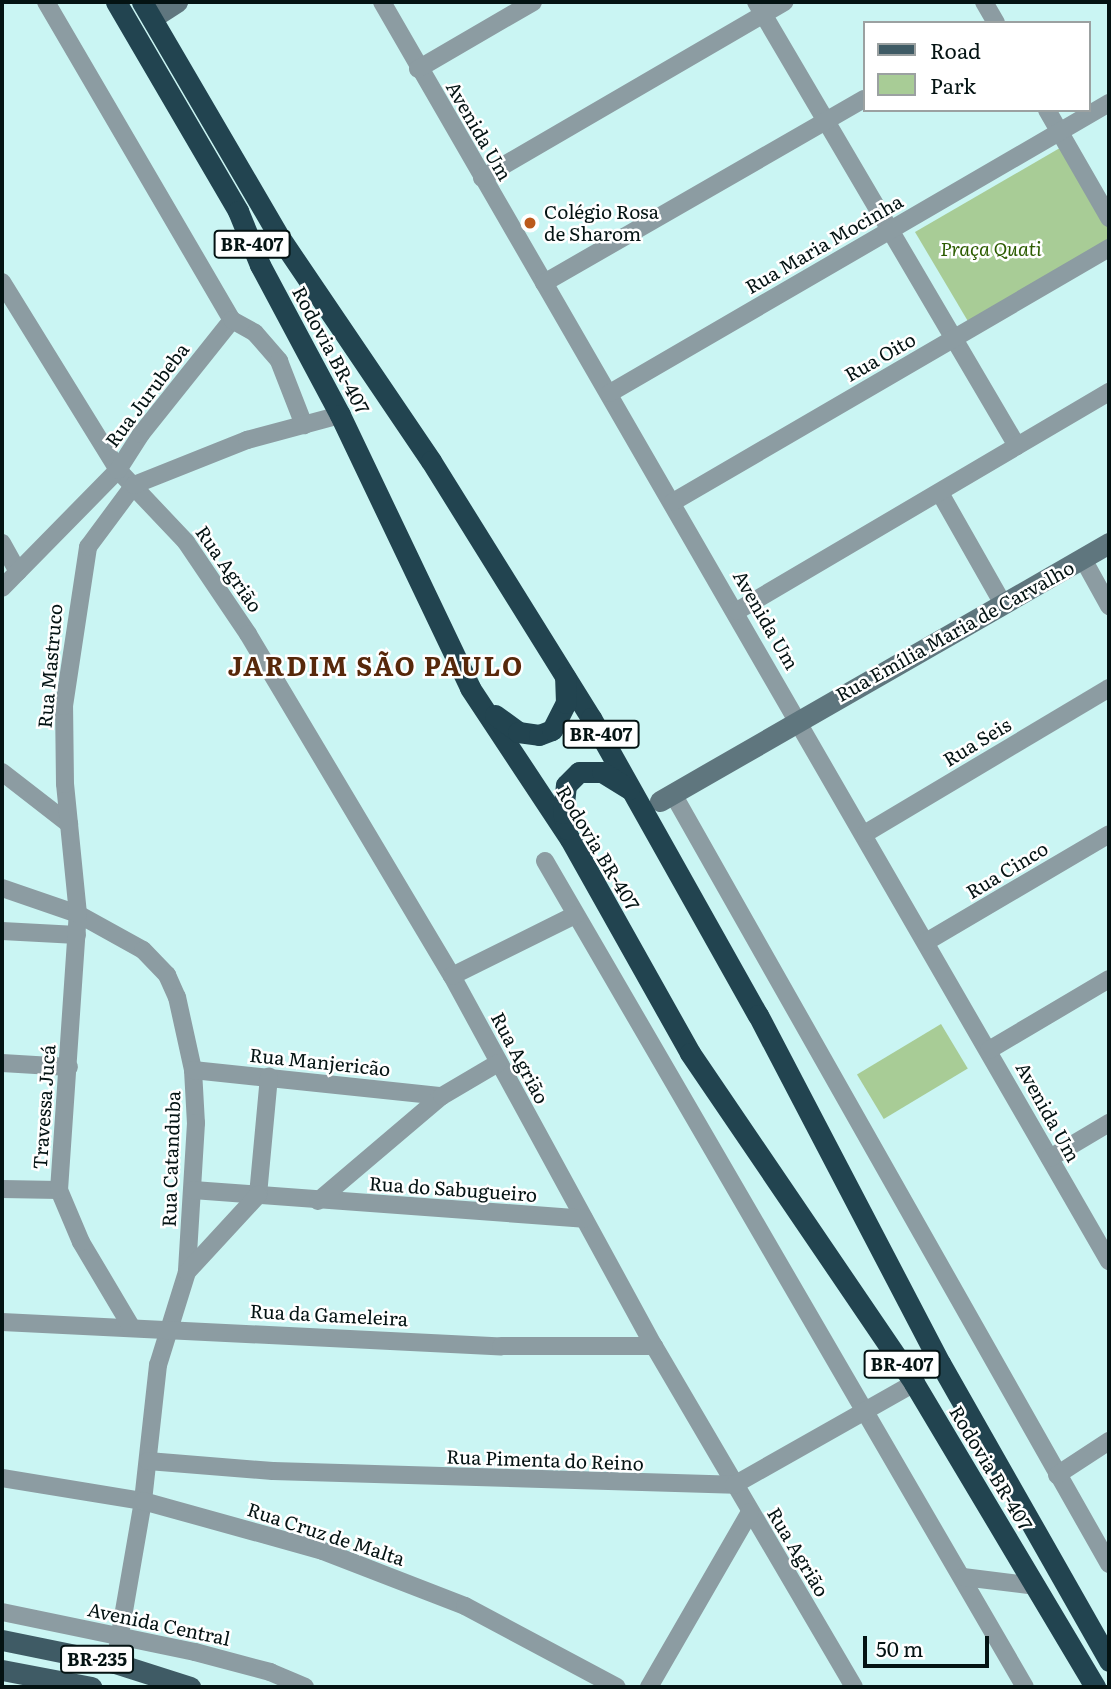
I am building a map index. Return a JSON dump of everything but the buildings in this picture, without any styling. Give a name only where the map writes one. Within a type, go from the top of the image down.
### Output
[{"type":"highway","name":"Rodovia BR-407","points":[[116,2],[238,211],[260,265],[340,415],[470,688],[570,839],[690,1053],[914,1383],[1095,1687]]},
{"type":"highway","name":"Rodovia BR-407","points":[[150,7],[280,239],[431,461],[565,677],[758,1015],[940,1363],[1109,1661]]},
{"type":"highway","points":[[470,688],[508,727],[539,735],[559,723],[566,703],[565,677]]},
{"type":"highway","points":[[570,839],[564,798],[566,785],[579,772],[602,772],[630,790]]},
{"type":"main road","name":"BR-235","points":[[2,1640],[115,1663],[190,1687]]},
{"type":"main road","points":[[52,1678],[57,1650]]},
{"type":"main road","name":"BR-235","points":[[2,1670],[91,1687]]},
{"type":"street","points":[[46,2],[232,320],[255,333],[279,361],[304,425]]},
{"type":"street","points":[[150,7],[177,2]]},
{"type":"street","name":"Avenida Um","points":[[382,2],[418,69],[866,833],[1109,1261]]},
{"type":"street","points":[[418,69],[533,2]]},
{"type":"street","points":[[482,178],[759,8],[784,2]]},
{"type":"street","points":[[984,2],[995,21]]},
{"type":"street","points":[[759,8],[1017,446]]},
{"type":"street","points":[[544,283],[862,100]]},
{"type":"street","name":"Rua Maria Mocinha","points":[[610,393],[1109,103]]},
{"type":"street","points":[[1047,112],[1109,218]]},
{"type":"street","name":"Rua Oito","points":[[673,502],[1109,248]]},
{"type":"street","name":"Rua Agrião","points":[[2,282],[118,470],[186,542],[248,634],[452,976],[654,1346],[854,1687]]},
{"type":"street","name":"Rua Jurubeba","points":[[2,588],[118,470],[141,434],[232,320]]},
{"type":"street","points":[[737,611],[1109,392]]},
{"type":"street","points":[[134,485],[247,440],[340,415]]},
{"type":"street","name":"Rua Mastruco","points":[[78,914],[69,824],[64,706],[88,547],[134,485]]},
{"type":"street","points":[[940,493],[1002,602]]},
{"type":"street","name":"Rua Emília Maria de Carvalho","points":[[666,798],[1109,542]]},
{"type":"street","points":[[2,543],[18,572]]},
{"type":"street","points":[[1083,559],[1109,606]]},
{"type":"street","name":"Rua Seis","points":[[866,833],[1109,688]]},
{"type":"street","points":[[2,772],[69,824]]},
{"type":"street","points":[[666,798],[1109,1564]]},
{"type":"street","name":"Rua Cinco","points":[[926,942],[1109,834]]},
{"type":"street","points":[[545,861],[868,1410],[1026,1687]]},
{"type":"street","points":[[2,888],[78,914]]},
{"type":"street","name":"Travessa Jucá","points":[[78,914],[59,1190],[81,1242],[132,1328]]},
{"type":"street","name":"Rua Catanduba","points":[[78,914],[122,935],[167,975],[177,997],[193,1070],[197,1124],[187,1272],[168,1328]]},
{"type":"street","points":[[452,976],[575,915]]},
{"type":"street","points":[[2,931],[76,935]]},
{"type":"street","points":[[989,1050],[1109,979]]},
{"type":"street","points":[[2,1063],[69,1067]]},
{"type":"street","name":"Rua do Sabugueiro","points":[[318,1201],[442,1096],[498,1063]]},
{"type":"street","name":"Rua Manjericão","points":[[193,1070],[442,1096]]},
{"type":"street","points":[[187,1272],[258,1195],[269,1077]]},
{"type":"street","points":[[1050,1158],[1109,1123]]},
{"type":"street","points":[[2,1189],[59,1190]]},
{"type":"street","name":"Rua do Sabugueiro","points":[[192,1190],[584,1219]]},
{"type":"street","name":"Rua da Gameleira","points":[[2,1322],[501,1346],[654,1346]]},
{"type":"street","points":[[115,1663],[143,1501],[158,1365],[168,1328]]},
{"type":"street","points":[[734,1485],[914,1383]]},
{"type":"street","points":[[1057,1475],[1109,1441]]},
{"type":"street","name":"Rua Pimenta do Reino","points":[[148,1461],[273,1471],[734,1485]]},
{"type":"street","name":"Rua Cruz de Malta","points":[[2,1478],[143,1501],[323,1551],[465,1606],[617,1687]]},
{"type":"street","points":[[649,1687],[750,1512]]},
{"type":"street","points":[[963,1577],[1036,1586]]},
{"type":"street","name":"Avenida Central","points":[[2,1612],[120,1639],[195,1651],[270,1672],[305,1687]]},
{"type":"green space","name":"Praça Quati","points":[[1065,145],[1109,219],[1109,240],[969,323],[915,232]]},
{"type":"green space","points":[[941,1024],[968,1069],[884,1119],[857,1074]]},
{"type":"place","name":"Colégio Rosa de Sharom","points":[[530,223]]},
{"type":"district","name":"JARDIM SÃO PAULO","points":[[376,665]]}]
